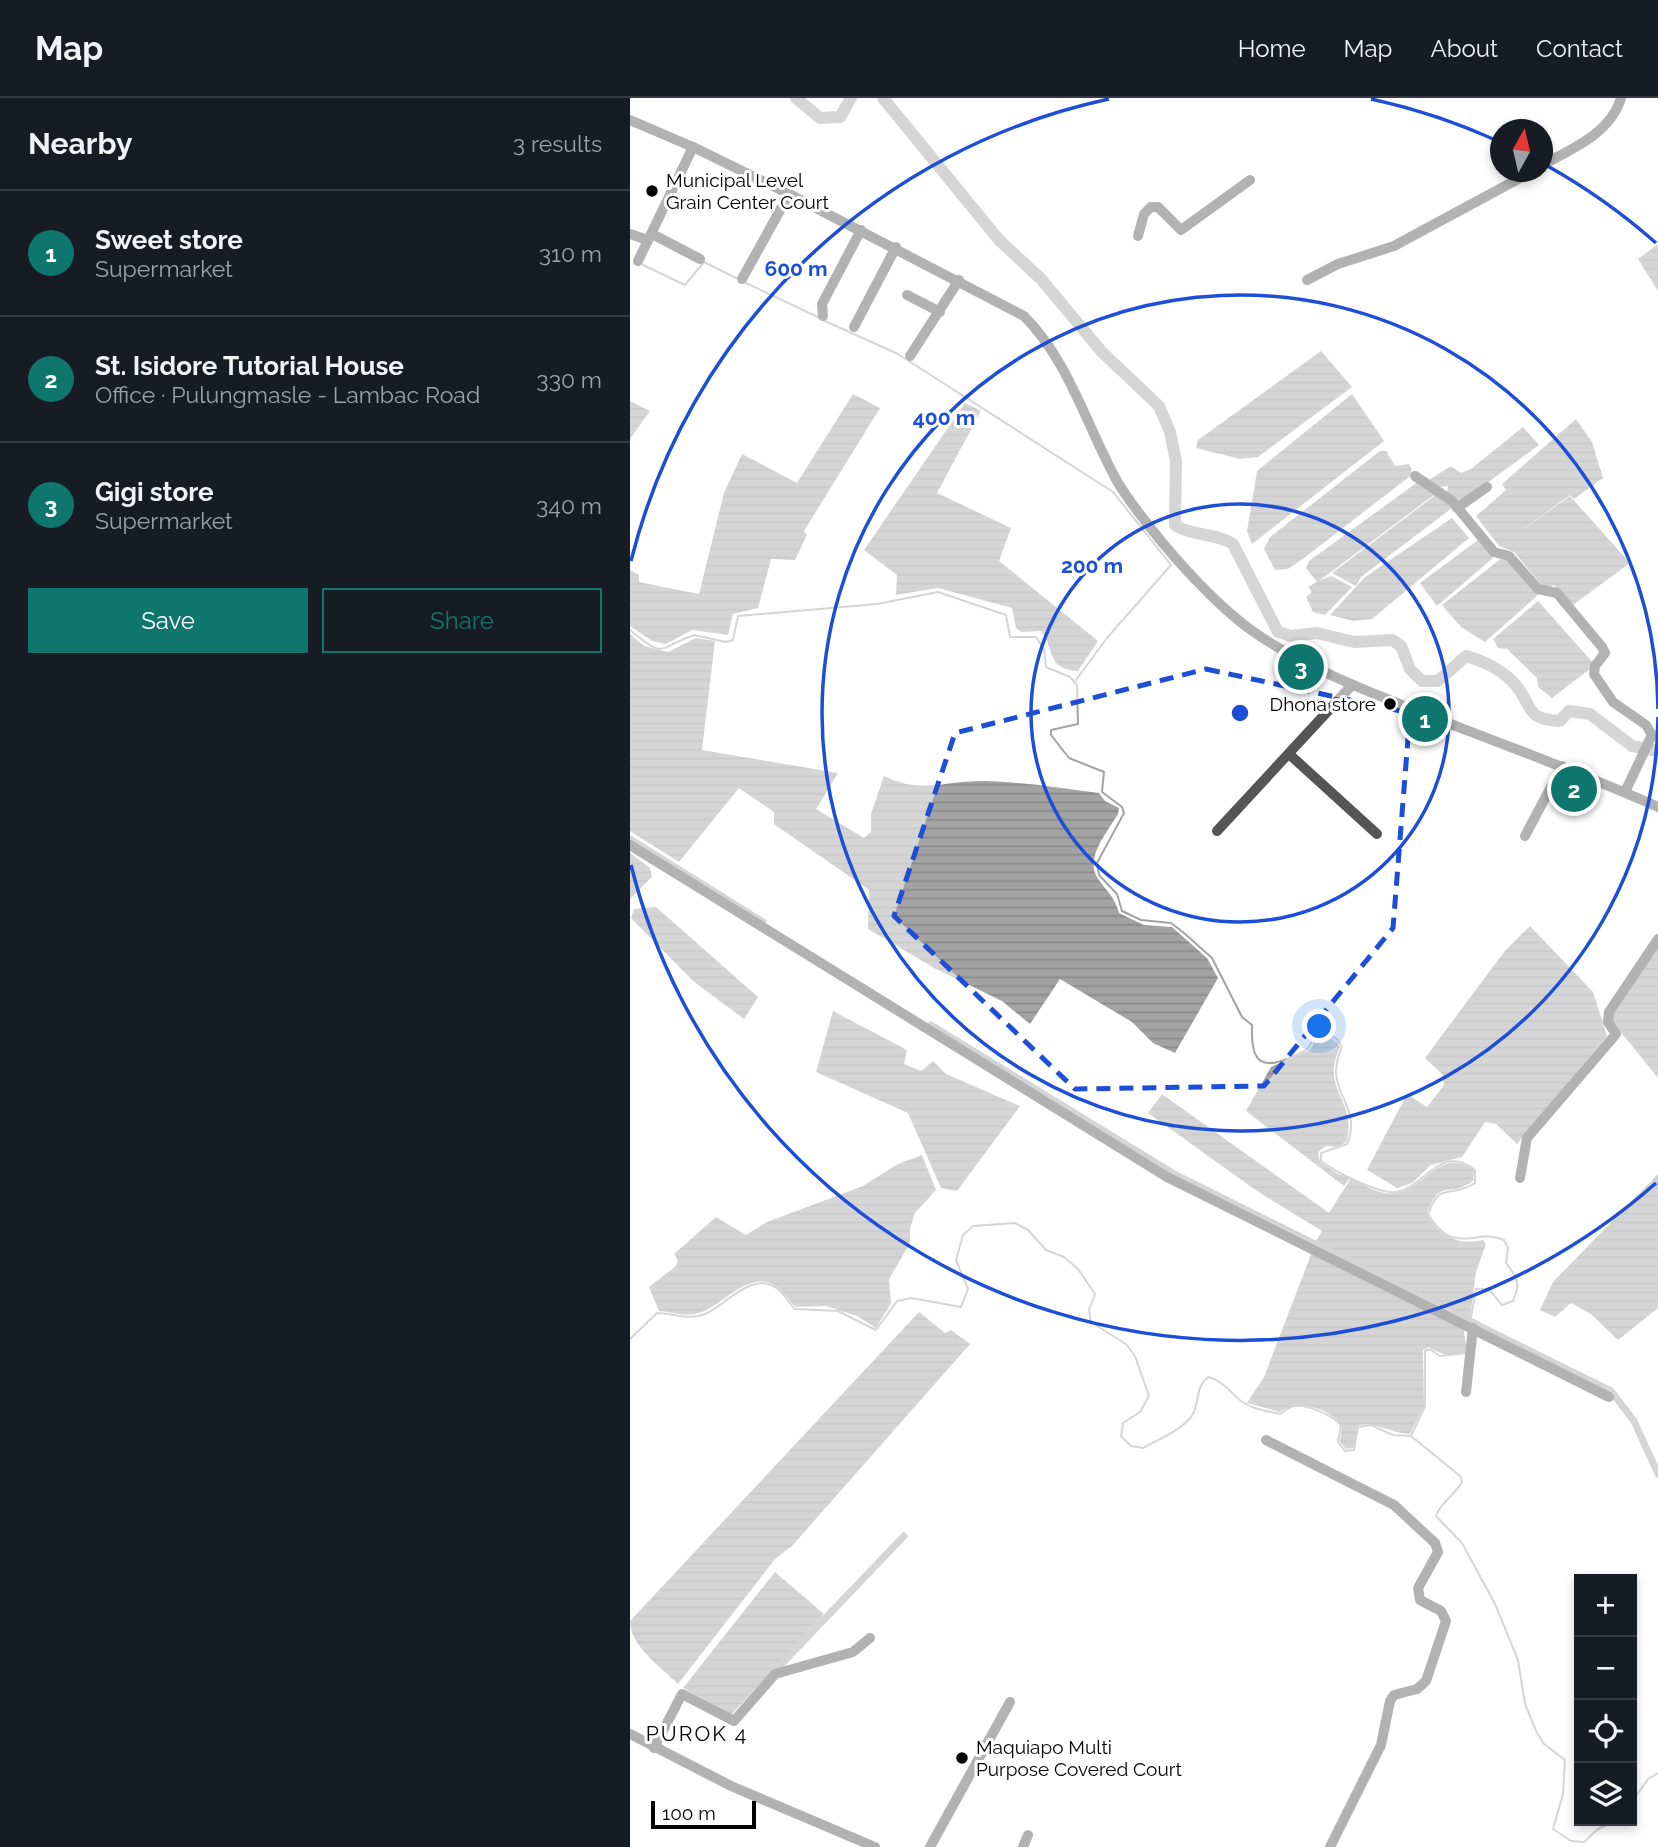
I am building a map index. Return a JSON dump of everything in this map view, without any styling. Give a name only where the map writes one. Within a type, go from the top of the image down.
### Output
[{"type":"street","points":[[1553,159],[1585,142],[1609,121],[1621,98]]},
{"type":"street","points":[[630,120],[693,147],[789,194],[1015,309],[1034,326],[1072,387],[1118,482],[1141,516],[1191,572],[1251,630],[1299,660],[1352,685],[1562,766],[1658,807]]},
{"type":"street","points":[[638,261],[693,147]]},
{"type":"street","points":[[1138,236],[1144,214],[1151,207],[1163,211],[1175,227],[1181,230],[1250,180]]},
{"type":"street","points":[[1307,280],[1338,264],[1387,249],[1512,182]]},
{"type":"street","points":[[742,279],[789,194]]},
{"type":"street","points":[[823,316],[822,304],[861,230]]},
{"type":"street","points":[[630,234],[650,237],[700,259]]},
{"type":"street","points":[[854,327],[896,247]]},
{"type":"street","points":[[910,356],[959,280]]},
{"type":"street","points":[[907,295],[940,312]]},
{"type":"street","points":[[1415,476],[1442,492],[1494,552],[1509,556],[1541,591],[1555,591],[1605,651],[1594,666],[1594,674],[1613,702],[1651,730],[1652,741],[1625,792]]},
{"type":"street","points":[[1457,508],[1488,487]]},
{"type":"street","points":[[1217,831],[1352,685]]},
{"type":"street","points":[[1289,754],[1377,835]]},
{"type":"street","points":[[1525,836],[1562,766]]},
{"type":"street","points":[[630,845],[1167,1177],[1609,1397]]},
{"type":"street","points":[[1520,1178],[1527,1138],[1616,1034],[1608,1022],[1609,1013],[1658,939]]},
{"type":"street","points":[[1466,1392],[1469,1326]]},
{"type":"street","points":[[1266,1440],[1394,1504],[1435,1544],[1438,1552],[1418,1588],[1420,1600],[1441,1611],[1446,1621],[1426,1681],[1417,1689],[1394,1695],[1390,1701],[1381,1745],[1330,1847]]},
{"type":"street","points":[[654,1748],[681,1694],[734,1721],[775,1674],[853,1651],[870,1638]]},
{"type":"street","points":[[930,1847],[1010,1702]]},
{"type":"street","points":[[630,1734],[731,1786],[874,1847]]},
{"type":"street","points":[[1023,1847],[1028,1835]]},
{"type":"highlighted area","points":[[1206,669],[1410,713],[1393,928],[1264,1086],[1075,1089],[894,916],[955,733]]},
{"type":"shaded area","points":[[1658,244],[1658,291],[1638,259]]},
{"type":"shaded area","points":[[1321,351],[1352,387],[1258,457],[1240,459],[1196,448],[1198,440]]},
{"type":"shaded area","points":[[853,394],[880,408],[804,531],[807,535],[795,560],[771,559],[758,608],[733,614],[728,635],[692,630],[666,644],[652,641],[630,626],[630,570],[639,575],[639,582],[699,594],[724,493],[742,454],[797,483]]},
{"type":"shaded area","points":[[1352,394],[1384,441],[1252,544],[1247,531],[1257,471]]},
{"type":"shaded area","points":[[630,401],[650,411],[630,439]]},
{"type":"shaded area","points":[[965,403],[981,411],[937,493],[1011,528],[999,561],[1098,641],[1078,671],[1068,670],[1056,663],[1041,631],[1021,632],[1016,628],[1012,608],[938,588],[896,595],[897,575],[864,550]]},
{"type":"shaded area","points":[[1576,419],[1592,442],[1603,478],[1574,499],[1570,495],[1517,534],[1570,496],[1630,563],[1570,607],[1554,585],[1545,589],[1514,552],[1499,546],[1476,516],[1506,490],[1502,484]]},
{"type":"shaded area","points":[[1523,427],[1539,445],[1461,502],[1447,493],[1448,486],[1439,487],[1429,480],[1451,466],[1461,473],[1471,469]]},
{"type":"shaded area","points":[[1380,451],[1386,451],[1395,466],[1409,464],[1412,470],[1409,477],[1304,558],[1288,569],[1275,570],[1264,549],[1270,537]]},
{"type":"shaded area","points":[[1419,481],[1434,495],[1319,581],[1331,576],[1352,587],[1325,615],[1313,612],[1306,597],[1312,592],[1308,587],[1317,582],[1306,568],[1309,561]]},
{"type":"shaded area","points":[[1437,494],[1452,508],[1361,577],[1356,586],[1332,573]]},
{"type":"shaded area","points":[[1452,518],[1469,538],[1372,619],[1353,621],[1330,615],[1365,577]]},
{"type":"shaded area","points":[[1478,540],[1493,558],[1437,606],[1420,583]]},
{"type":"shaded area","points":[[1503,557],[1509,560],[1538,595],[1485,642],[1461,627],[1442,605]]},
{"type":"shaded area","points":[[1538,601],[1595,665],[1552,698],[1538,687],[1537,678],[1507,649],[1498,648],[1493,639]]},
{"type":"shaded area","points":[[630,634],[644,646],[668,652],[696,638],[715,641],[702,750],[838,773],[816,809],[864,838],[871,832],[871,814],[884,776],[898,782],[922,786],[985,781],[1099,793],[1105,801],[1119,808],[1096,852],[1096,875],[1119,913],[1144,925],[1172,927],[1207,958],[1218,978],[1175,1053],[1153,1043],[1132,1022],[1060,979],[1030,1024],[1002,1001],[936,969],[868,929],[869,890],[774,824],[774,812],[739,788],[679,862],[630,831]]},
{"type":"shaded area","points":[[630,853],[650,868],[652,877],[630,899]]},
{"type":"shaded area","points":[[656,907],[758,997],[744,1019],[693,981],[631,918],[634,909]]},
{"type":"shaded area","points":[[1530,926],[1593,992],[1607,1036],[1517,1144],[1496,1124],[1485,1122],[1462,1157],[1431,1165],[1412,1183],[1397,1188],[1367,1170],[1407,1094],[1427,1107],[1444,1085],[1443,1075],[1425,1058],[1504,952]]},
{"type":"shaded area","points":[[1658,942],[1658,1078],[1611,1020],[1616,1003]]},
{"type":"shaded area","points":[[833,1011],[907,1050],[904,1064],[921,1071],[933,1061],[946,1074],[1020,1106],[957,1191],[941,1188],[908,1113],[816,1072]]},
{"type":"shaded area","points":[[1319,1033],[1337,1042],[1340,1047],[1334,1074],[1348,1116],[1349,1128],[1346,1142],[1337,1147],[1326,1146],[1318,1152],[1320,1162],[1338,1174],[1350,1177],[1344,1186],[1246,1111],[1271,1067],[1310,1050]]},
{"type":"shaded area","points":[[1162,1094],[1329,1213],[1351,1178],[1373,1190],[1391,1194],[1407,1190],[1443,1165],[1463,1164],[1474,1170],[1473,1181],[1457,1189],[1441,1192],[1427,1213],[1437,1228],[1450,1237],[1465,1242],[1483,1240],[1486,1244],[1476,1272],[1470,1319],[1315,1243],[1322,1231],[1257,1191],[1148,1113]]},
{"type":"shaded area","points":[[922,1155],[936,1190],[915,1213],[910,1228],[910,1243],[889,1279],[891,1303],[876,1328],[857,1316],[826,1306],[796,1307],[779,1289],[767,1282],[748,1284],[696,1314],[659,1311],[649,1287],[676,1266],[678,1260],[674,1254],[716,1217],[746,1235],[767,1222],[863,1186],[898,1164]]},
{"type":"shaded area","points":[[1658,1174],[1658,1308],[1618,1340],[1591,1314],[1571,1303],[1555,1317],[1540,1310],[1553,1282]]},
{"type":"shaded area","points":[[1312,1252],[1463,1325],[1467,1351],[1453,1355],[1429,1347],[1423,1350],[1424,1406],[1410,1434],[1359,1425],[1353,1448],[1346,1449],[1340,1442],[1342,1426],[1322,1410],[1296,1406],[1280,1412],[1247,1403],[1264,1377]]},
{"type":"shaded area","points":[[919,1312],[945,1333],[951,1330],[970,1344],[792,1546],[775,1559],[678,1684],[641,1647],[631,1630],[630,1621]]},
{"type":"shaded area","points":[[775,1572],[824,1614],[731,1715],[683,1688]]},
{"type":"waterway","points":[[796,98],[820,118],[840,117],[851,98]]},
{"type":"waterway","points":[[845,98],[850,100]]},
{"type":"waterway","points":[[883,98],[999,240],[1041,279],[1102,352],[1159,406],[1170,432],[1176,461],[1175,525],[1233,544],[1278,632],[1291,636],[1317,633],[1354,642],[1392,640],[1401,646],[1410,669],[1422,681],[1438,681],[1466,656],[1491,666],[1508,677],[1530,709],[1540,717],[1560,721],[1569,711],[1590,714],[1632,746],[1658,751]]},
{"type":"waterway","points":[[641,264],[685,285],[704,262],[738,279]]},
{"type":"waterway","points":[[746,283],[820,318]]},
{"type":"waterway","points":[[825,321],[898,354],[1113,492],[1171,565],[1107,638],[1076,680]]},
{"type":"waterway","points":[[630,630],[650,645],[662,649],[694,635],[726,642],[733,640],[738,616],[877,604],[938,592],[1006,615],[1010,637],[1036,637],[1044,649],[1046,667],[1070,677],[1077,685],[1078,724],[1051,730],[1051,735],[1069,758],[1104,772],[1102,792],[1122,807],[1124,813],[1097,863],[1099,875],[1117,894],[1122,911],[1141,920],[1171,923],[1212,958],[1242,1017],[1252,1025],[1254,1051],[1262,1061],[1276,1062],[1302,1052],[1309,1047],[1318,1030],[1337,1039],[1342,1047],[1336,1076],[1347,1107],[1351,1130],[1347,1144],[1321,1153],[1321,1161],[1358,1181],[1389,1192],[1407,1189],[1433,1169],[1452,1161],[1463,1163],[1475,1170],[1475,1183],[1467,1188],[1442,1193],[1432,1204],[1428,1214],[1447,1235],[1465,1239],[1493,1237],[1504,1240],[1508,1248],[1506,1263],[1515,1277],[1517,1290],[1513,1301],[1502,1305],[1492,1292],[1476,1289],[1470,1323]]},
{"type":"waterway","points":[[630,839],[763,922]]},
{"type":"waterway","points":[[931,1025],[1176,1175],[1611,1391],[1634,1421],[1658,1474]]},
{"type":"waterway","points":[[630,1339],[657,1313],[699,1316],[749,1286],[759,1283],[778,1289],[795,1309],[838,1311],[876,1330],[897,1301],[911,1298],[961,1307],[968,1289],[956,1260],[963,1235],[973,1226],[1015,1223],[1028,1230],[1046,1250],[1064,1257],[1078,1269],[1095,1294],[1089,1310],[1091,1322],[1126,1344],[1135,1356],[1149,1396],[1140,1412],[1123,1423],[1121,1436],[1131,1446],[1143,1448],[1185,1424],[1194,1412],[1199,1389],[1208,1377],[1218,1381],[1245,1404],[1255,1408],[1280,1414],[1291,1407],[1300,1406],[1326,1415],[1341,1425],[1338,1442],[1345,1451],[1354,1450],[1358,1427],[1371,1425],[1393,1435],[1411,1436],[1460,1476],[1462,1482],[1436,1516],[1462,1543],[1495,1604],[1518,1660],[1525,1704],[1537,1733],[1544,1744],[1565,1760],[1563,1794],[1553,1829],[1571,1841],[1584,1842],[1604,1826]]},
{"type":"waterway","points":[[1411,1436],[1425,1406],[1425,1351],[1430,1349],[1440,1356],[1467,1353]]},
{"type":"waterway","points":[[772,1674],[904,1536]]},
{"type":"waterway","points":[[1637,1795],[1648,1779],[1658,1773]]},
{"type":"place","name":"Municipal Level Grain Center Court","points":[[652,191]]},
{"type":"place","name":"Gigi store","points":[[1301,667]]},
{"type":"place","name":"Dhona store","points":[[1390,704]]},
{"type":"place","name":"Sweet store","points":[[1425,719]]},
{"type":"place","name":"St. Isidore Tutorial House","points":[[1574,789]]},
{"type":"place","name":"Maquiapo Multi Purpose Covered Court","points":[[962,1758]]},
{"type":"district","name":"PUROK 4","points":[[697,1733]]}]
